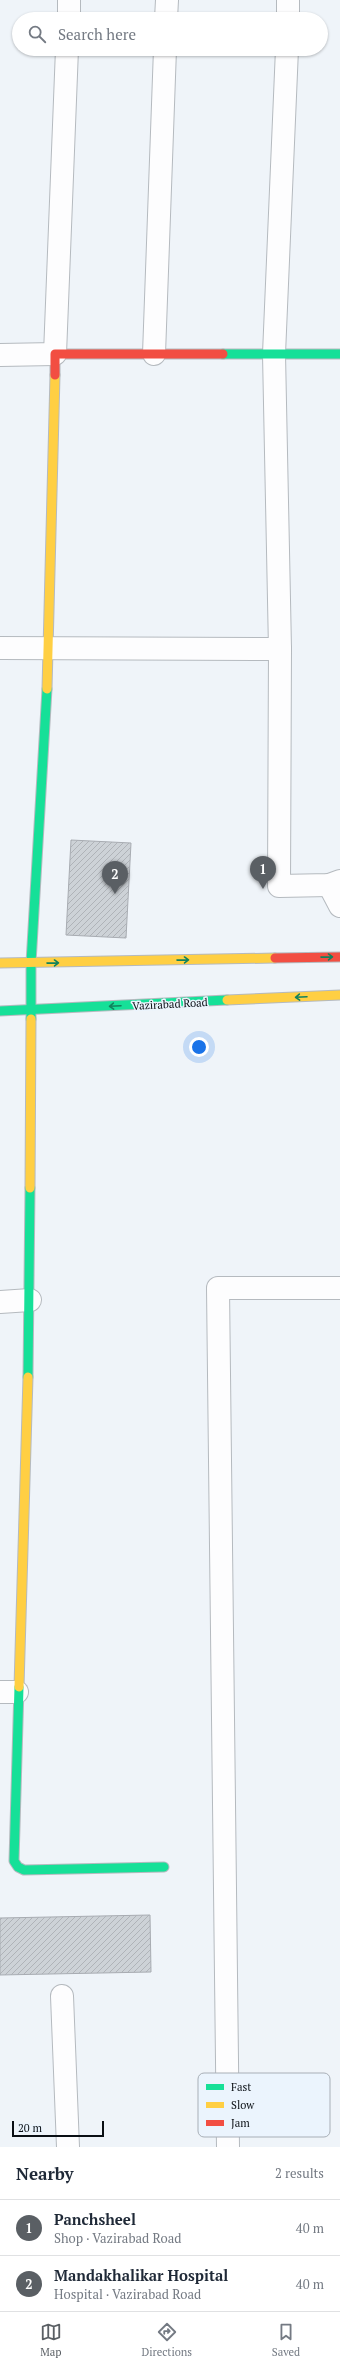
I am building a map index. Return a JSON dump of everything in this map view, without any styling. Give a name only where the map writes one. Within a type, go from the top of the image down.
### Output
[{"type":"street","points":[[69,0],[69,12]]},
{"type":"street","points":[[166,12],[167,0]]},
{"type":"street","points":[[288,0],[288,12]]},
{"type":"street","points":[[67,56],[55,354],[48,708],[31,963],[30,1300],[9,1692],[14,1861],[18,1867],[24,1870],[164,1867]]},
{"type":"street","points":[[154,354],[165,56]]},
{"type":"street","points":[[288,56],[274,354],[280,649],[280,886],[335,883],[340,906]]},
{"type":"street","points":[[0,355],[340,354]]},
{"type":"street","points":[[0,648],[280,649]]},
{"type":"street","points":[[0,964],[340,957]]},
{"type":"street","name":"Vazirabad Road","points":[[0,1011],[340,995]]},
{"type":"street","points":[[227,2073],[218,1288],[340,1288]]},
{"type":"street","points":[[0,1302],[30,1300]]},
{"type":"street","points":[[62,1996],[68,2147]]},
{"type":"street","points":[[228,2137],[228,2147]]},
{"type":"building","points":[[71,840],[131,843],[126,938],[66,935]]},
{"type":"building","points":[[150,1915],[151,1972],[0,1975],[0,1918]]},
{"type":"traffic: fast","points":[[223,354],[340,354]]},
{"type":"traffic: fast","points":[[31,1019],[31,963],[47,689]]},
{"type":"traffic: fast","points":[[0,1011],[227,1000]]},
{"type":"traffic: fast","points":[[28,1377],[30,1188]]},
{"type":"traffic: fast","points":[[19,1687],[14,1861],[18,1867],[24,1870],[164,1867]]},
{"type":"traffic: slow","points":[[47,689],[55,375]]},
{"type":"traffic: slow","points":[[0,963],[275,958]]},
{"type":"traffic: slow","points":[[227,1000],[340,995]]},
{"type":"traffic: slow","points":[[30,1188],[31,1019]]},
{"type":"traffic: slow","points":[[19,1687],[28,1377]]},
{"type":"traffic: jam","points":[[55,375],[55,354],[223,354]]},
{"type":"traffic: jam","points":[[275,958],[340,957]]},
{"type":"place","name":"Panchsheel","points":[[263,889]]},
{"type":"place","name":"Mandakhalikar Hospital","points":[[115,894]]}]
